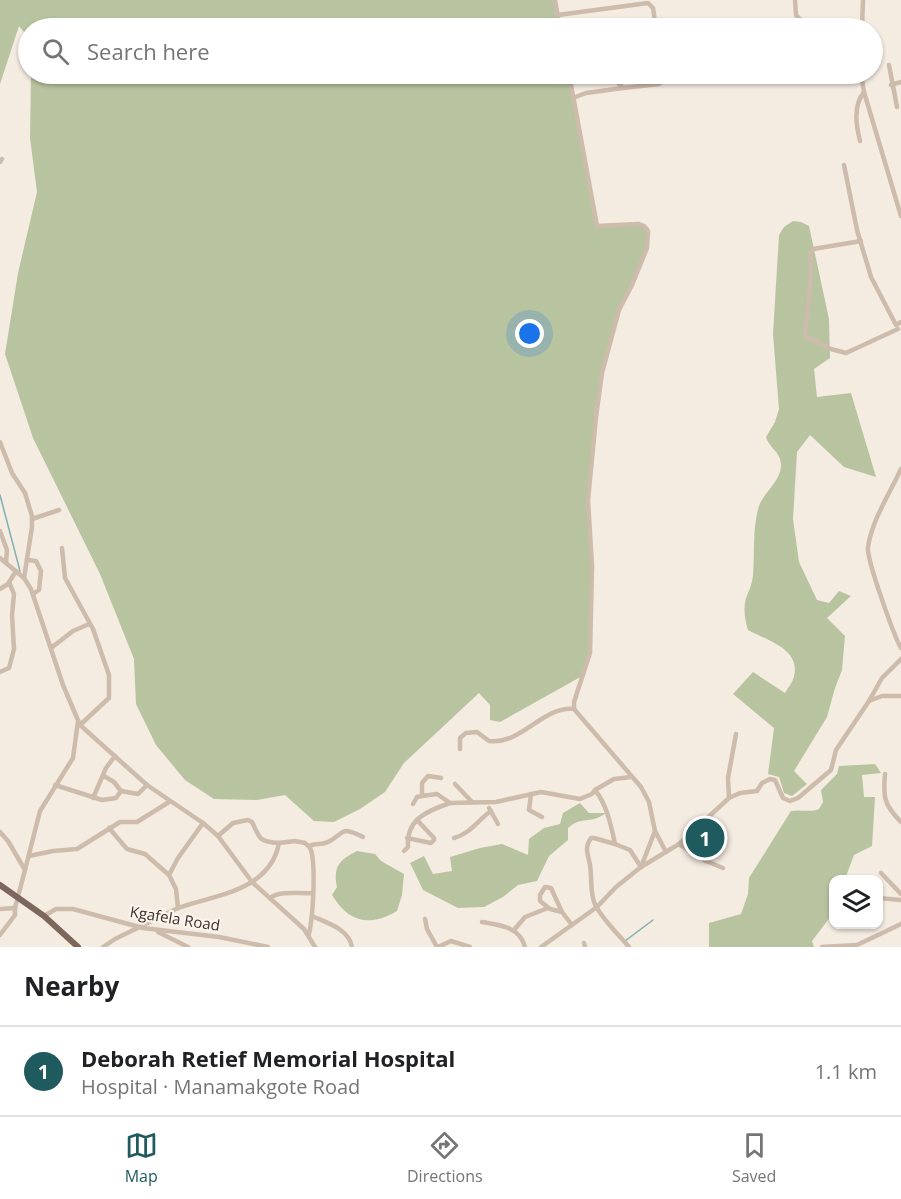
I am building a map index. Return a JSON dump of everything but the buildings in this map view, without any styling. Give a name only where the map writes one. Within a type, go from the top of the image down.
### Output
[{"type":"main road","points":[[0,885],[44,916],[78,947]]},
{"type":"street","points":[[555,0],[558,18]]},
{"type":"street","points":[[795,0],[796,15],[799,18]]},
{"type":"street","points":[[862,18],[863,0]]},
{"type":"street","points":[[558,15],[648,3],[653,8],[654,18]]},
{"type":"street","points":[[889,66],[897,107]]},
{"type":"street","points":[[891,85],[901,82]]},
{"type":"street","points":[[571,84],[597,226],[639,224],[648,231],[647,248],[619,310],[602,373],[592,447],[588,501],[592,566],[590,653],[574,698],[574,709],[645,793],[655,831],[666,852]]},
{"type":"street","points":[[619,84],[623,88]]},
{"type":"street","points":[[573,98],[586,93],[659,84]]},
{"type":"street","points":[[863,84],[901,216]]},
{"type":"street","points":[[860,141],[856,122],[860,98],[864,92]]},
{"type":"street","points":[[844,165],[852,208],[871,277],[899,326],[901,338]]},
{"type":"street","points":[[861,241],[811,251],[805,336],[831,349],[846,353],[899,326]]},
{"type":"street","points":[[0,442],[12,473],[25,493],[32,519],[24,578]]},
{"type":"street","points":[[901,469],[874,526],[867,553],[892,630],[901,648]]},
{"type":"street","points":[[32,519],[59,510]]},
{"type":"street","points":[[0,531],[6,543],[8,554],[6,562]]},
{"type":"street","points":[[0,935],[13,920],[40,811],[73,758],[79,723],[109,698],[108,675],[93,629],[65,578],[62,548]]},
{"type":"street","points":[[0,558],[24,578],[33,594],[70,705],[79,723],[169,802],[203,823],[218,836],[252,882],[309,934],[315,947]]},
{"type":"street","points":[[27,560],[36,561],[41,568],[39,590],[33,594]]},
{"type":"street","points":[[0,589],[9,582],[16,571]]},
{"type":"street","points":[[0,672],[9,668],[14,649],[12,615],[14,594],[9,582]]},
{"type":"street","points":[[51,648],[73,631],[89,624]]},
{"type":"street","points":[[541,947],[597,908],[616,887],[641,867],[679,844],[729,798],[740,793],[757,791],[762,783],[770,779],[775,780],[783,798],[790,801],[798,798],[831,770],[836,750],[888,671],[901,659]]},
{"type":"street","points":[[869,701],[882,696],[901,696]]},
{"type":"street","points":[[460,749],[460,738],[466,733],[477,732],[489,741],[501,741],[536,724],[552,712],[574,709]]},
{"type":"street","points":[[729,798],[727,786],[736,734]]},
{"type":"street","points":[[93,798],[106,768],[115,756]]},
{"type":"street","points":[[885,774],[885,801],[901,822]]},
{"type":"street","points":[[104,776],[114,782],[121,791],[138,794],[147,784]]},
{"type":"street","points":[[422,796],[422,783],[428,776],[441,777]]},
{"type":"street","points":[[404,851],[408,847],[409,831],[417,820],[426,811],[450,803],[487,803],[550,792],[580,799],[614,779],[631,777]]},
{"type":"street","points":[[455,784],[472,802]]},
{"type":"street","points":[[55,785],[102,800],[116,798],[121,791]]},
{"type":"street","points":[[595,790],[601,797],[615,844]]},
{"type":"street","points":[[413,804],[417,797],[437,794],[450,803]]},
{"type":"street","points":[[531,794],[528,803],[530,810],[542,817]]},
{"type":"street","points":[[30,856],[77,849],[120,822],[137,822],[169,802]]},
{"type":"street","points":[[487,803],[498,824]]},
{"type":"street","points":[[454,838],[463,835],[490,811]]},
{"type":"street","points":[[218,836],[233,822],[248,820],[252,822],[261,840],[279,843],[295,841],[309,846],[312,857],[313,893],[309,934]]},
{"type":"street","points":[[407,838],[429,843],[434,840],[417,820]]},
{"type":"street","points":[[169,875],[203,823]]},
{"type":"street","points":[[109,828],[127,849],[145,854],[169,875],[176,889],[178,908]]},
{"type":"street","points":[[309,846],[326,843],[346,830],[363,837]]},
{"type":"street","points":[[641,867],[655,831]]},
{"type":"street","points":[[0,832],[25,870]]},
{"type":"street","points":[[629,947],[597,908],[591,891],[587,846],[592,838],[615,844],[630,850],[641,867]]},
{"type":"street","points":[[103,947],[178,908],[227,895],[252,882],[265,872],[272,862],[279,843]]},
{"type":"street","points":[[679,844],[706,861],[723,868]]},
{"type":"street","points":[[881,873],[901,894]]},
{"type":"street","points":[[562,912],[548,908],[539,898],[548,886],[572,925]]},
{"type":"street","points":[[270,898],[279,893],[292,895],[313,893]]},
{"type":"street","points":[[883,898],[901,900]]},
{"type":"street","points":[[0,909],[15,908]]},
{"type":"street","points":[[514,930],[525,917],[548,908]]},
{"type":"street","name":"Kgafela Road","points":[[44,916],[56,909],[73,909],[155,930],[219,937],[268,947]]},
{"type":"street","points":[[312,916],[344,933],[349,937],[352,947]]},
{"type":"street","points":[[425,919],[427,929],[437,947],[451,941],[470,947]]},
{"type":"street","points":[[482,922],[514,930],[522,938],[525,947]]},
{"type":"street","points":[[822,947],[857,945],[901,924]]},
{"type":"street","points":[[155,930],[188,947]]},
{"type":"green space","points":[[0,0],[555,0],[558,18],[18,18],[18,29],[0,84]]},
{"type":"green space","points":[[31,84],[571,84],[597,226],[639,224],[648,231],[647,248],[621,304],[602,373],[588,500],[592,566],[590,653],[584,675],[500,722],[490,720],[490,705],[479,693],[404,763],[385,792],[360,809],[334,822],[314,821],[285,795],[257,800],[214,799],[185,780],[156,745],[136,704],[134,659],[100,574],[33,438],[5,354],[18,273],[37,192],[30,138]]},
{"type":"green space","points":[[793,221],[809,226],[829,319],[830,358],[814,369],[817,397],[851,393],[876,477],[844,467],[810,435],[797,452],[793,519],[799,562],[817,600],[829,603],[839,591],[851,596],[827,618],[845,636],[842,670],[827,717],[794,771],[807,784],[792,796],[784,793],[779,777],[768,774],[774,728],[733,694],[753,672],[785,693],[794,676],[795,667],[787,652],[748,630],[745,618],[746,598],[753,576],[759,506],[778,476],[781,465],[779,457],[766,437],[775,422],[779,409],[773,334],[779,235],[784,227]]},
{"type":"green space","points":[[875,764],[881,773],[862,775],[864,797],[875,797],[872,846],[854,855],[846,875],[829,875],[829,919],[812,941],[814,947],[709,947],[709,923],[741,914],[748,894],[749,878],[791,811],[819,809],[823,802],[821,790],[837,774],[839,766]]},
{"type":"green space","points":[[580,803],[589,813],[606,813],[595,819],[578,822],[568,828],[568,840],[549,856],[537,881],[518,885],[503,897],[484,907],[458,908],[423,890],[410,863],[424,856],[433,874],[452,871],[450,857],[502,844],[528,855],[529,839],[544,828],[560,824],[563,813]]},
{"type":"green space","points":[[357,851],[375,854],[381,861],[404,874],[402,895],[397,911],[378,919],[361,920],[346,912],[332,895],[337,887],[336,874],[339,865]]},
{"type":"waterway","points":[[0,495],[20,571]]},
{"type":"waterway","points":[[625,941],[653,920]]},
{"type":"place","name":"Deborah Retief Memorial Hospital","points":[[705,838]]}]
